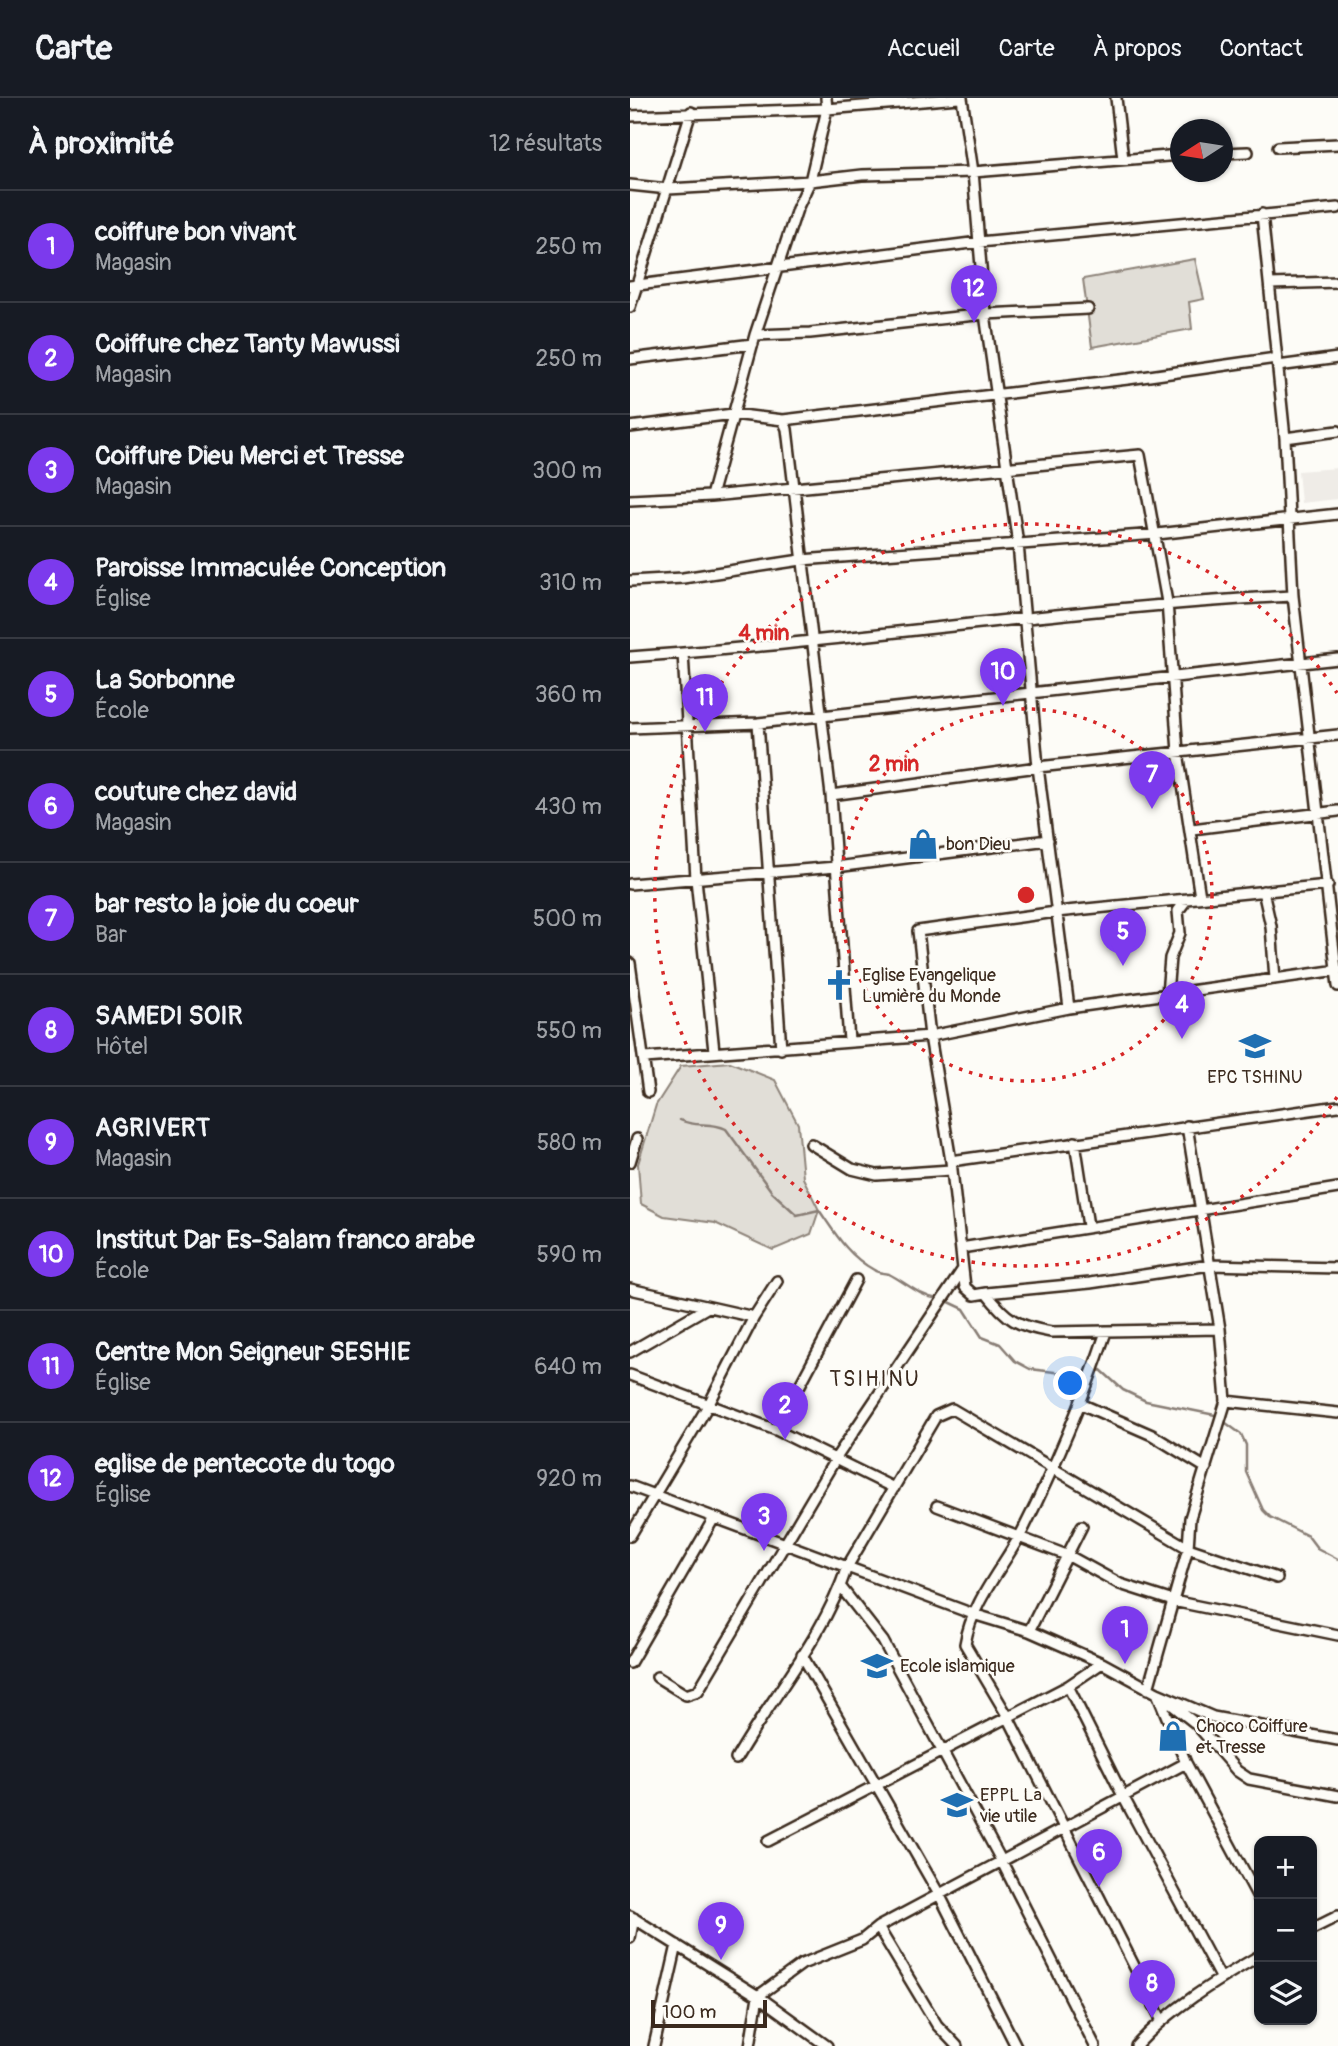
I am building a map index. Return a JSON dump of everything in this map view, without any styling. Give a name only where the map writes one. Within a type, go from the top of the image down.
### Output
[{"type":"street","points":[[711,496],[754,340],[797,209],[810,181],[827,109],[826,98]]},
{"type":"street","points":[[630,116],[827,109],[961,98],[973,172],[985,314],[1018,544],[1038,767],[1069,1009]]},
{"type":"street","points":[[1116,98],[1123,159]]},
{"type":"street","points":[[630,307],[633,286],[668,188],[691,112]]},
{"type":"street","points":[[1278,147],[1338,144]]},
{"type":"street","points":[[1233,153],[1248,152]]},
{"type":"street","points":[[630,185],[668,188],[810,181],[862,175],[973,172],[1170,156]]},
{"type":"street","points":[[633,286],[979,242],[1338,208]]},
{"type":"street","points":[[1262,214],[1285,438],[1293,596],[1338,986]]},
{"type":"street","points":[[1270,285],[1338,282]]},
{"type":"street","points":[[630,359],[810,333],[985,314],[1088,309]]},
{"type":"street","points":[[630,427],[733,415],[783,420],[998,392],[1338,358]]},
{"type":"street","points":[[783,420],[794,485],[831,795],[849,1041]]},
{"type":"street","points":[[1285,438],[1338,431]]},
{"type":"street","points":[[630,500],[711,496],[794,485],[1140,455],[1157,534],[1167,602],[1178,751],[1200,897]]},
{"type":"street","points":[[630,581],[682,578],[801,560],[1157,534],[1290,517],[1338,514]]},
{"type":"street","points":[[630,657],[813,641],[1167,602],[1293,596]]},
{"type":"street","points":[[683,653],[696,879],[714,1051]]},
{"type":"street","points":[[630,728],[686,728],[758,723],[822,714],[1031,695],[1303,665],[1338,659]]},
{"type":"street","points":[[758,723],[781,1049]]},
{"type":"street","points":[[831,795],[1038,767],[1338,735]]},
{"type":"street","points":[[1192,830],[1338,811]]},
{"type":"street","points":[[630,884],[836,867],[1048,841]]},
{"type":"street","points":[[1328,885],[1056,912],[918,932],[963,1269],[969,1292],[974,1295],[1090,1283],[1210,1265],[1338,1268]]},
{"type":"street","points":[[1263,891],[1271,926],[1275,979]]},
{"type":"street","points":[[1167,994],[1170,958],[1180,933],[1178,911],[1187,899]]},
{"type":"street","points":[[630,963],[634,1036],[645,1058],[648,1092]]},
{"type":"street","points":[[645,1058],[930,1036],[1069,1009],[1337,970]]},
{"type":"street","points":[[811,1144],[852,1169],[877,1175],[951,1166],[1075,1142],[1338,1105]]},
{"type":"street","points":[[1187,1126],[1220,1329],[1226,1401],[1220,1431],[1191,1518],[1188,1548],[1172,1601],[1153,1691],[1186,1763],[1254,1890]]},
{"type":"street","points":[[630,1162],[637,1139]]},
{"type":"street","points":[[1075,1142],[1088,1226]]},
{"type":"street","points":[[961,1248],[1338,1188]]},
{"type":"street","points":[[657,1677],[686,1695],[698,1690],[836,1458],[963,1269]]},
{"type":"street","points":[[776,1430],[856,1280]]},
{"type":"street","points":[[630,1536],[709,1404],[754,1317],[777,1281]]},
{"type":"street","points":[[630,1289],[754,1317]]},
{"type":"street","points":[[986,1293],[1003,1316],[1025,1327],[1051,1332],[1220,1329]]},
{"type":"street","points":[[630,1352],[708,1307]]},
{"type":"street","points":[[1106,1332],[1081,1404],[1053,1471],[1020,1536],[972,1614],[965,1644],[1007,1716],[1162,2021]]},
{"type":"street","points":[[630,1375],[776,1430],[894,1488]]},
{"type":"street","points":[[1226,1401],[1338,1413]]},
{"type":"street","points":[[1081,1404],[1152,1435],[1206,1468]]},
{"type":"street","points":[[736,1759],[802,1655],[840,1586],[846,1567],[936,1416],[946,1410],[952,1409],[1053,1471],[1105,1497],[1188,1548],[1277,1578]]},
{"type":"street","points":[[630,1486],[786,1542],[972,1614],[1029,1631],[1213,1717],[1338,1740]]},
{"type":"street","points":[[937,1506],[1069,1556],[1120,1584],[1172,1601],[1338,1635]]},
{"type":"street","points":[[630,1663],[714,1518]]},
{"type":"street","points":[[1029,1631],[1082,1526]]},
{"type":"street","points":[[840,1586],[883,1641],[1001,1860],[1095,2046]]},
{"type":"street","points":[[802,1655],[940,1896],[1016,2046]]},
{"type":"street","points":[[768,1841],[1068,1686],[1102,1663]]},
{"type":"street","points":[[1068,1686],[1124,1798],[1220,1977]]},
{"type":"street","points":[[1153,1691],[1195,1723],[1237,1771],[1249,1780],[1338,1796]]},
{"type":"street","points":[[750,2046],[758,1996],[802,1964],[862,1940],[878,1927],[1186,1763]]},
{"type":"street","points":[[1317,1926],[1338,1916]]},
{"type":"street","points":[[630,1938],[632,1917],[758,1996],[827,2046]]},
{"type":"street","points":[[878,1927],[937,2025],[957,2046]]},
{"type":"street","points":[[654,2046],[677,1945]]},
{"type":"street","points":[[1136,2046],[1162,2021],[1220,1977],[1254,1959]]},
{"type":"street","points":[[811,2046],[814,2035]]},
{"type":"shaded area","points":[[1195,259],[1204,299],[1189,302],[1192,329],[1092,347],[1083,279]]},
{"type":"shaded area","points":[[1338,468],[1338,499],[1301,503],[1298,471]]},
{"type":"shaded area","points":[[730,1062],[775,1080],[798,1124],[803,1178],[819,1210],[811,1234],[773,1250],[715,1223],[664,1216],[641,1204],[638,1164],[656,1105],[681,1066]]},
{"type":"waterway","points":[[680,1120],[726,1129],[772,1192],[797,1215],[819,1210],[843,1243],[865,1264],[938,1299]]},
{"type":"waterway","points":[[945,1300],[964,1309],[982,1337],[1000,1344],[1015,1361],[1030,1369],[1087,1376]]},
{"type":"waterway","points":[[1096,1372],[1101,1370],[1123,1390],[1146,1401],[1215,1415],[1241,1434],[1246,1445],[1246,1472],[1263,1510],[1270,1517],[1308,1536],[1317,1548],[1338,1559]]},
{"type":"place","name":"eglise de pentecote du togo","points":[[974,323]]},
{"type":"place","name":"Institut Dar Es-Salam franco arabe","points":[[1003,706]]},
{"type":"place","name":"Centre Mon Seigneur SESHIE","points":[[705,732]]},
{"type":"place","name":"bar resto la joie du coeur","points":[[1152,809]]},
{"type":"place","name":"bon Dieu","points":[[923,844]]},
{"type":"place","name":"La Sorbonne","points":[[1123,966]]},
{"type":"place","name":"Eglise Evangelique Lumière du Monde","points":[[839,985]]},
{"type":"place","name":"Paroisse Immaculée Conception","points":[[1182,1039]]},
{"type":"place","name":"EPC TSHINU","points":[[1255,1046]]},
{"type":"place","name":"Coiffure chez Tanty Mawussi","points":[[785,1440]]},
{"type":"place","name":"Coiffure Dieu Merci et Tresse","points":[[764,1551]]},
{"type":"place","name":"coiffure bon vivant","points":[[1125,1664]]},
{"type":"place","name":"Ecole islamique","points":[[877,1666]]},
{"type":"place","name":"Choco Coiffure et Tresse","points":[[1173,1736]]},
{"type":"place","name":"EPPL La vie utile","points":[[957,1805]]},
{"type":"place","name":"couture chez david","points":[[1099,1887]]},
{"type":"place","name":"AGRIVERT","points":[[721,1960]]},
{"type":"place","name":"SAMEDI SOIR","points":[[1152,2018]]},
{"type":"district","name":"TSIHINU","points":[[875,1379]]}]
